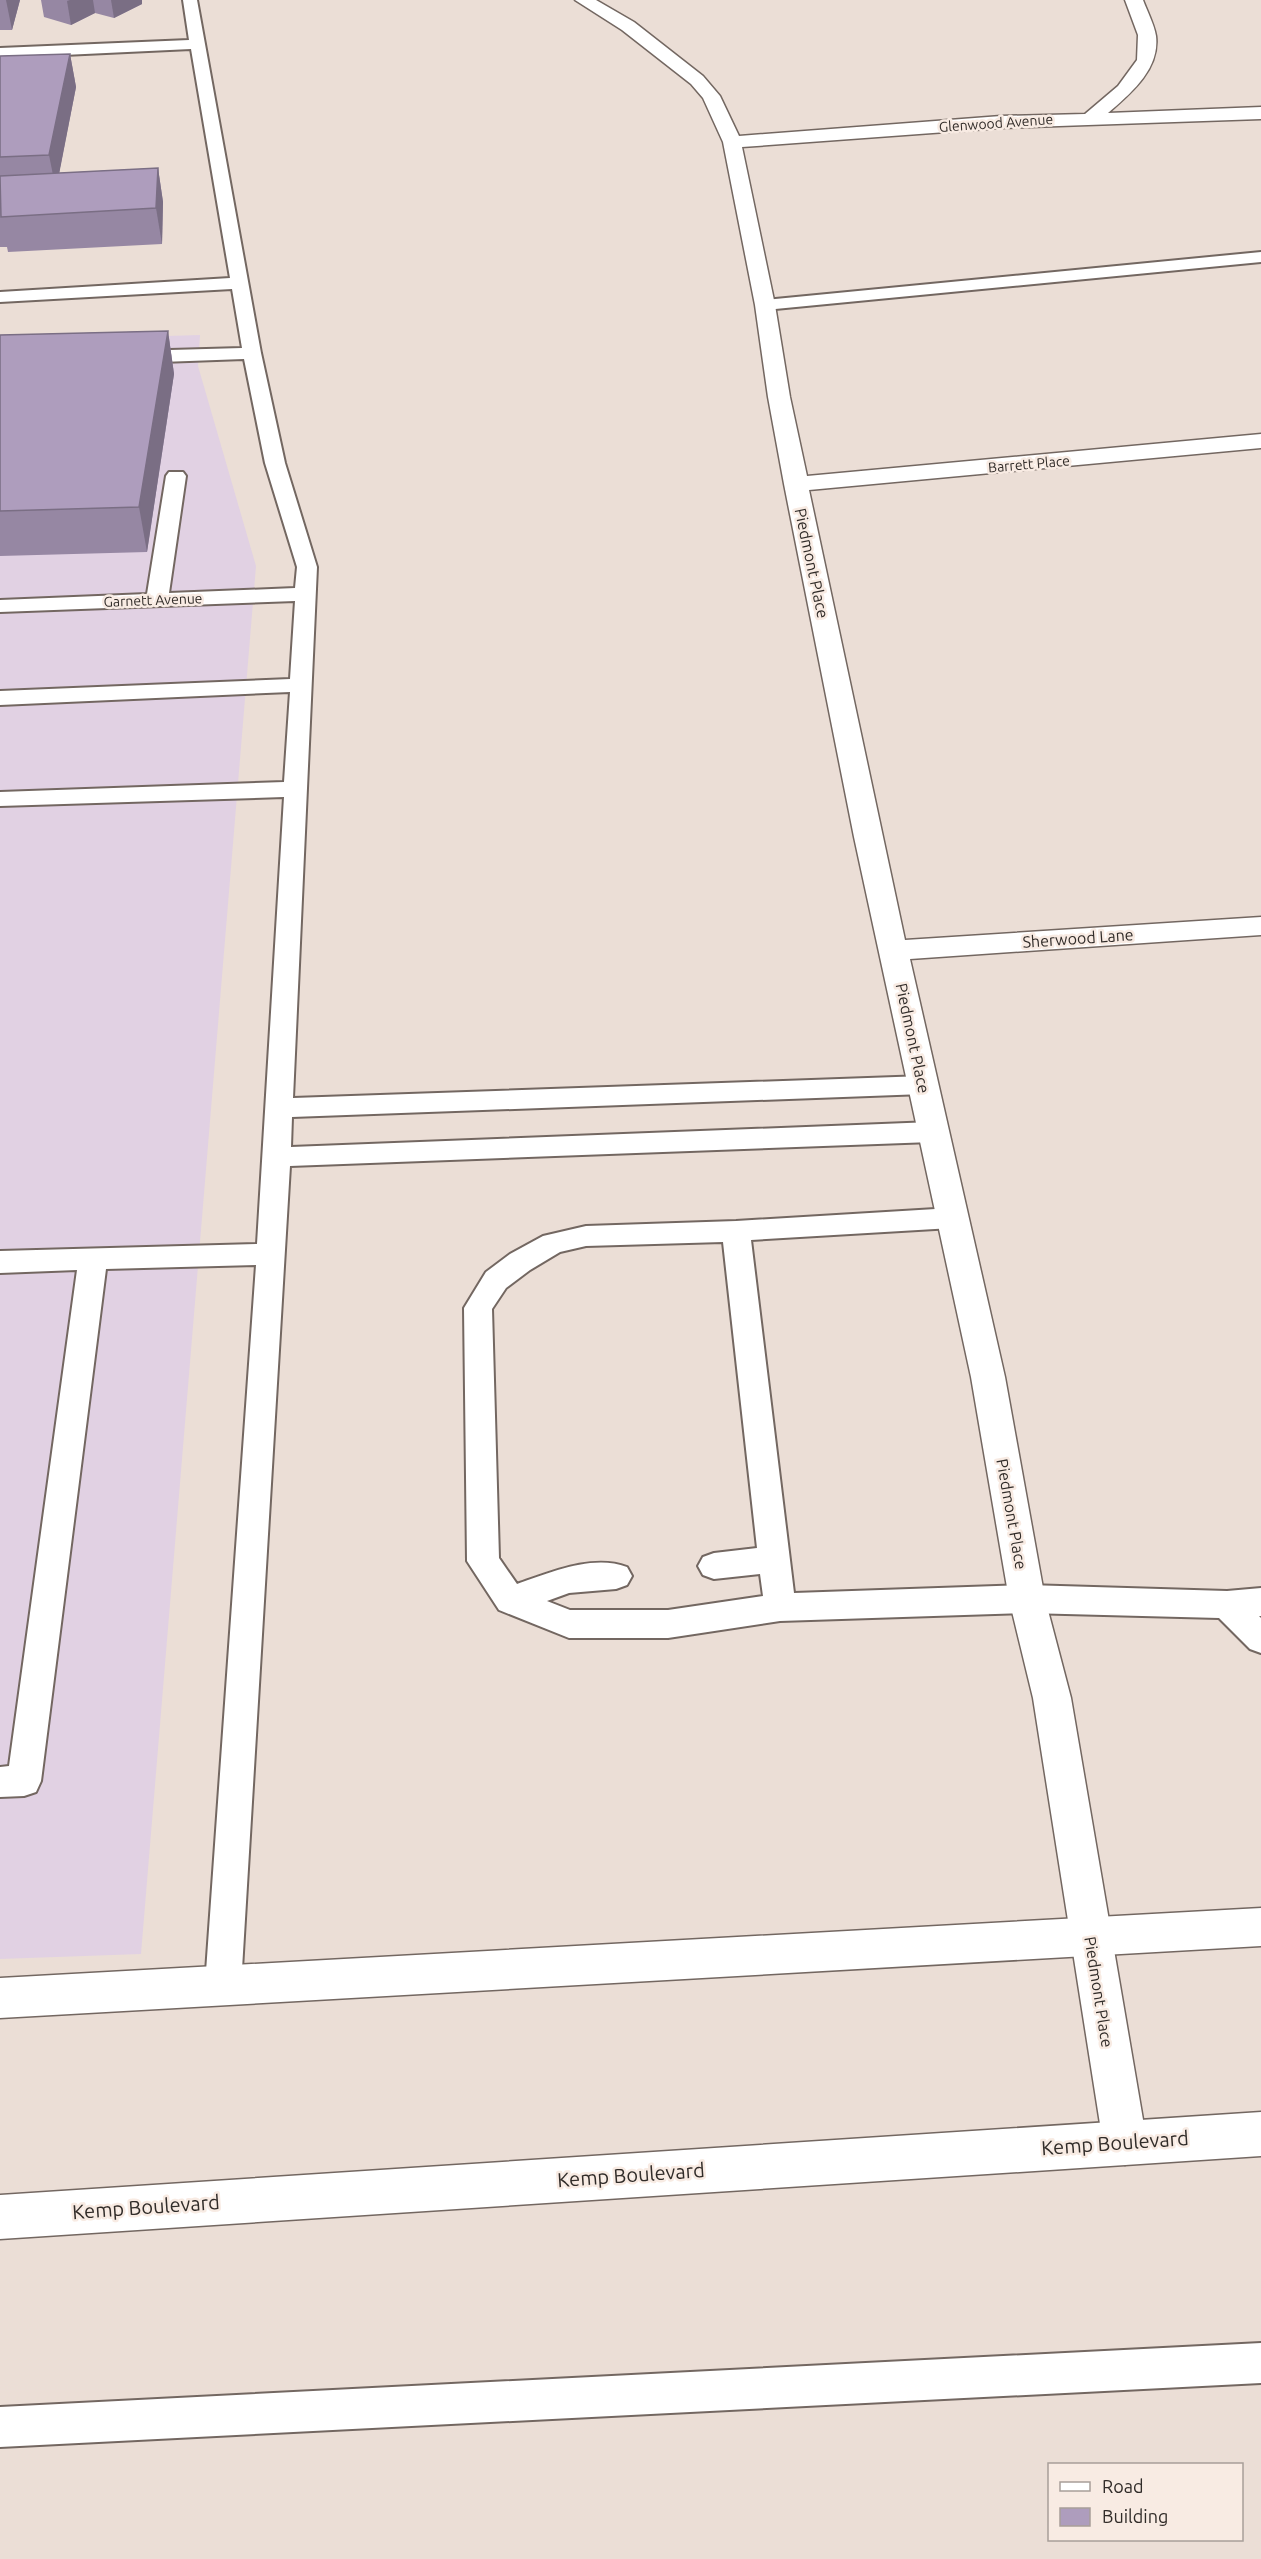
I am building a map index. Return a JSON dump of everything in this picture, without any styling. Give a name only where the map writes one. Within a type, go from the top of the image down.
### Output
[{"type":"street","name":"Piedmont Place","points":[[584,0],[660,48],[697,80],[711,96],[732,142],[765,305],[779,397],[796,484],[868,837],[988,1377],[1027,1599],[1052,1698],[1125,2143]]},
{"type":"street","points":[[1091,118],[1124,90],[1146,60],[1147,35],[1134,0]]},
{"type":"street","name":"Glenwood Avenue","points":[[732,142],[1001,122],[1261,113]]},
{"type":"street","name":"Barrett Place","points":[[796,484],[1261,441]]},
{"type":"street","name":"Sherwood Lane","points":[[895,951],[1261,926]]},
{"type":"street","points":[[0,1998],[1261,1927]]},
{"type":"street","name":"Kemp Boulevard","points":[[0,2217],[1261,2134]]},
{"type":"lane","points":[[190,0],[252,353],[275,463],[307,567],[278,1157],[223,1986]]},
{"type":"lane","points":[[0,53],[198,44]]},
{"type":"lane","points":[[765,305],[1261,257]]},
{"type":"lane","points":[[0,297],[238,283]]},
{"type":"lane","points":[[115,358],[252,353]]},
{"type":"lane","points":[[157,600],[176,476]]},
{"type":"lane","name":"Garnett Avenue","points":[[0,606],[305,594]]},
{"type":"lane","points":[[0,698],[301,685]]},
{"type":"lane","points":[[0,800],[296,789]]},
{"type":"lane","points":[[280,1108],[924,1085]]},
{"type":"lane","points":[[278,1157],[932,1132]]},
{"type":"lane","points":[[952,1218],[736,1231],[586,1236],[553,1243],[520,1262],[496,1280],[478,1308],[483,1561],[510,1600],[569,1624],[668,1624],[780,1607],[1027,1599],[1227,1605],[1261,1602]]},
{"type":"lane","points":[[736,1231],[780,1607]]},
{"type":"lane","points":[[0,1262],[271,1254]]},
{"type":"lane","points":[[0,1782],[24,1781],[93,1260]]},
{"type":"lane","points":[[714,1566],[774,1559]]},
{"type":"lane","points":[[510,1600],[569,1580],[616,1576]]},
{"type":"lane","points":[[1227,1605],[1261,1639]]},
{"type":"lane","points":[[0,2427],[1261,2363]]},
{"type":"shaded area","points":[[200,335],[198,366],[256,566],[141,1954],[0,1959],[0,341]]},
{"type":"building","points":[[70,54],[49,155],[0,157],[0,56]]},
{"type":"building","points":[[158,168],[156,208],[1,217],[0,176]]},
{"type":"building","points":[[168,331],[139,507],[0,511],[0,335]]}]
